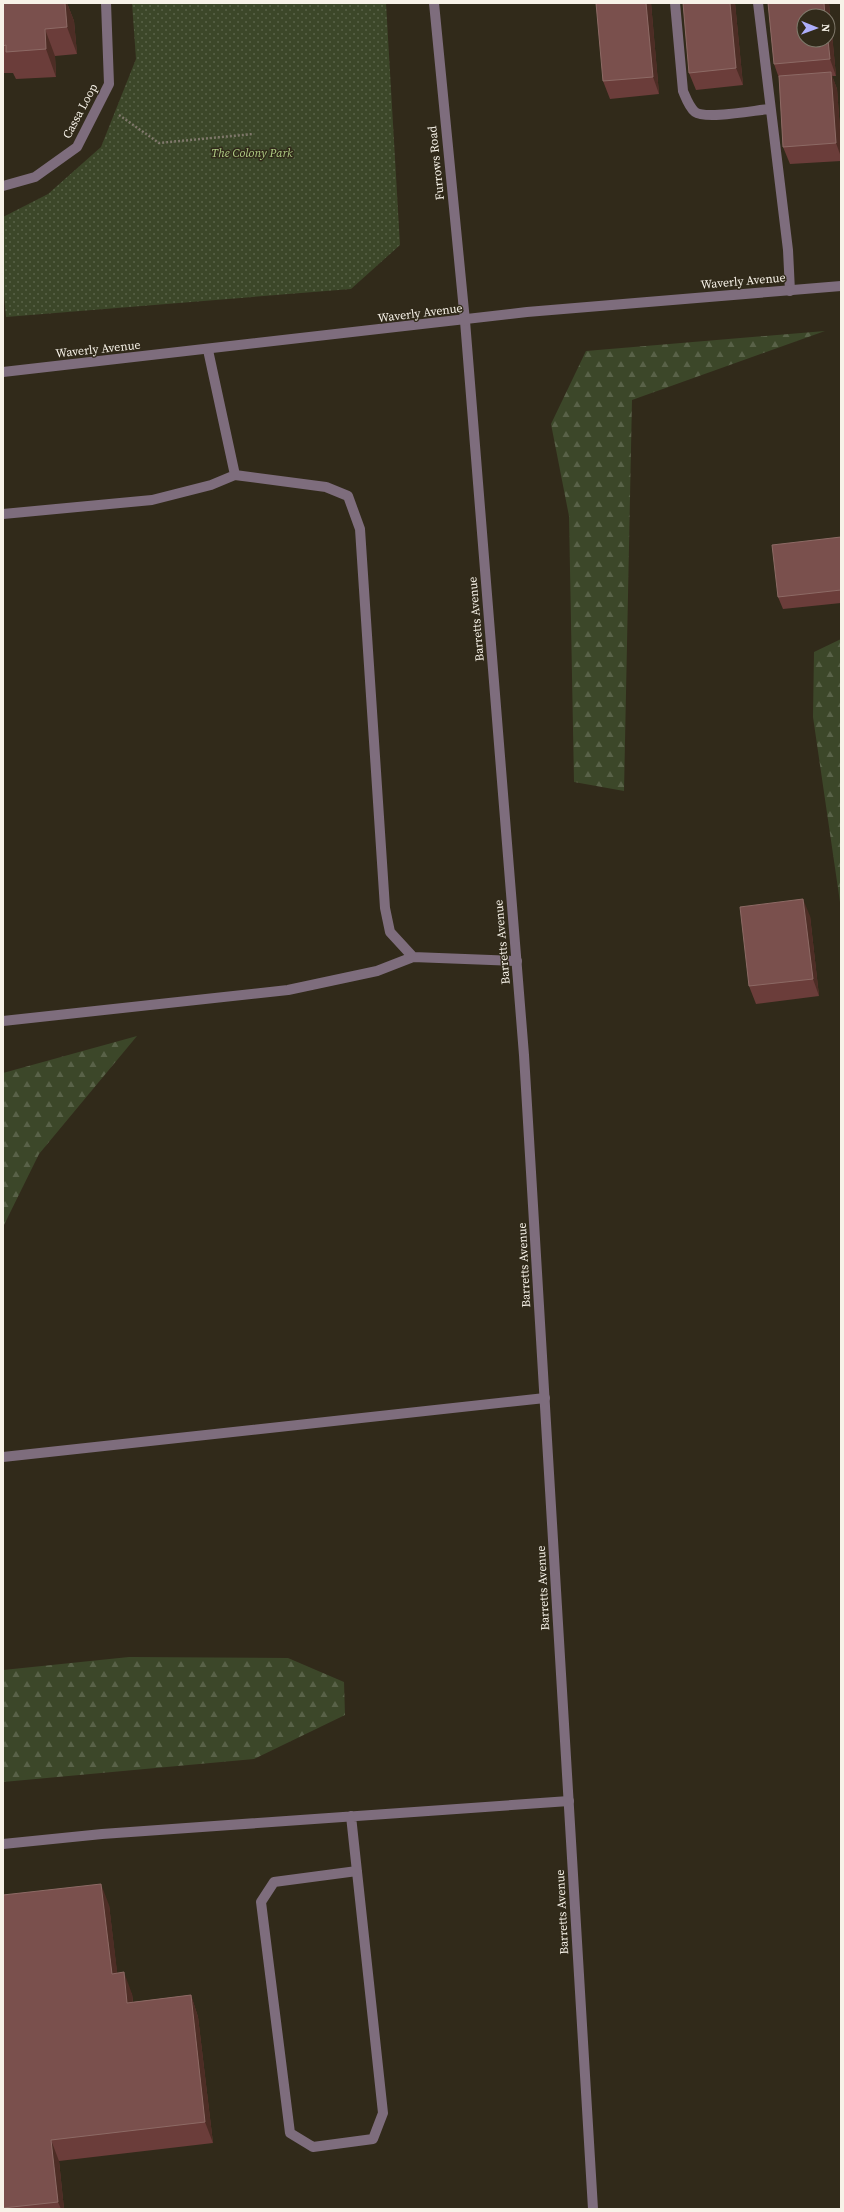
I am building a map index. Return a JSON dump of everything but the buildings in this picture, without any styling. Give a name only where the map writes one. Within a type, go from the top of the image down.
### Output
[{"type":"street","name":"Cassa Loop","points":[[3,186],[35,177],[77,147],[110,84],[106,3]]},
{"type":"street","name":"Furrows Road","points":[[434,3],[465,320]]},
{"type":"street","points":[[675,3],[683,91],[687,101],[696,113],[706,116],[770,109]]},
{"type":"street","points":[[758,3],[788,250],[790,291]]},
{"type":"street","name":"Waverly Avenue","points":[[3,372],[208,350],[527,312],[841,286]]},
{"type":"street","name":"Barretts Avenue","points":[[465,320],[517,961],[545,1398],[593,2209]]},
{"type":"street","points":[[208,350],[235,475]]},
{"type":"street","points":[[3,514],[152,500],[211,485],[235,475],[326,487],[348,496],[360,529],[385,908],[390,932],[413,957]]},
{"type":"street","points":[[3,1021],[288,990],[377,971],[413,957],[517,961]]},
{"type":"street","points":[[3,1457],[545,1398]]},
{"type":"street","points":[[3,1844],[102,1834],[569,1801]]},
{"type":"street","points":[[351,1816],[357,1871],[383,2113],[373,2139],[312,2147],[290,2133],[260,1902],[274,1882],[357,1871]]},
{"type":"path","points":[[100,102],[159,143],[254,134]]},
{"type":"green space","name":"The Colony Park","points":[[132,3],[386,3],[400,245],[351,289],[6,317],[3,284],[3,217],[48,194],[101,147],[136,59]]},
{"type":"green space","points":[[825,331],[632,400],[624,791],[574,782],[569,516],[551,424],[586,351]]},
{"type":"green space","points":[[841,639],[841,909],[813,717],[814,652]]},
{"type":"green space","points":[[137,1036],[39,1154],[3,1227],[3,1073]]},
{"type":"green space","points":[[129,1657],[288,1658],[344,1682],[345,1715],[254,1759],[3,1782],[3,1670]]}]
